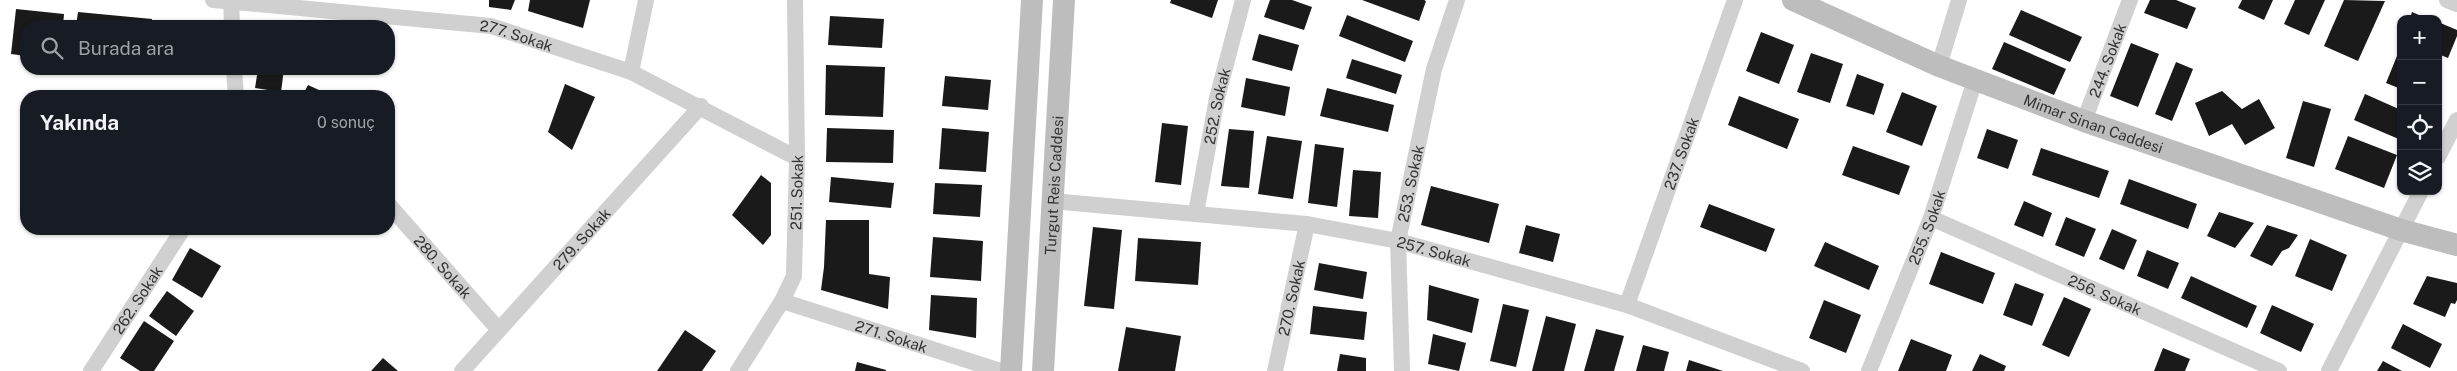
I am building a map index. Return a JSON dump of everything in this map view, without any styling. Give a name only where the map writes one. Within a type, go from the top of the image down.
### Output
[{"type":"main road","name":"Turgut Reis Caddesi","points":[[1012,371],[1032,0]]},
{"type":"main road","name":"Turgut Reis Caddesi","points":[[1043,371],[1064,0]]},
{"type":"main road","name":"Mimar Sinan Caddesi","points":[[1793,0],[1939,66],[2084,121],[2401,230],[2457,245]]},
{"type":"street","name":"277. Sokak","points":[[213,0],[491,26],[631,72],[701,106],[797,158]]},
{"type":"street","points":[[631,72],[646,0]]},
{"type":"street","name":"251. Sokak","points":[[738,371],[782,302],[794,276],[797,158],[795,0]]},
{"type":"street","name":"252. Sokak","points":[[1196,213],[1217,98],[1243,0]]},
{"type":"street","name":"253. Sokak","points":[[1402,371],[1398,241],[1434,68],[1457,0]]},
{"type":"street","name":"237. Sokak","points":[[1627,305],[1735,0]]},
{"type":"street","points":[[1939,66],[1958,0]]},
{"type":"street","name":"244. Sokak","points":[[2084,121],[2130,0]]},
{"type":"street","points":[[2447,0],[2457,4]]},
{"type":"street","points":[[231,1],[232,20]]},
{"type":"street","points":[[234,75],[236,90]]},
{"type":"street","name":"255. Sokak","points":[[1870,371],[1931,218],[1975,80]]},
{"type":"street","name":"279. Sokak","points":[[462,371],[701,106]]},
{"type":"street","points":[[2441,150],[2457,120]]},
{"type":"street","points":[[2329,371],[2418,195]]},
{"type":"street","name":"257. Sokak","points":[[1052,201],[1307,224],[1398,241],[1627,305],[1802,371]]},
{"type":"street","name":"280. Sokak","points":[[395,212],[498,329]]},
{"type":"street","name":"256. Sokak","points":[[1931,218],[2279,371]]},
{"type":"street","name":"270. Sokak","points":[[1275,371],[1307,224]]},
{"type":"street","name":"262. Sokak","points":[[91,371],[178,235]]},
{"type":"street","name":"271. Sokak","points":[[782,302],[1001,371]]},
{"type":"building","points":[[489,0],[515,0],[511,10],[489,7]]},
{"type":"building","points":[[530,0],[590,0],[583,28],[528,11]]},
{"type":"building","points":[[1171,0],[1218,0],[1212,18],[1170,3]]},
{"type":"building","points":[[1270,0],[1292,0],[1312,7],[1304,30],[1264,17]]},
{"type":"building","points":[[1362,0],[1424,0],[1426,1],[1419,21]]},
{"type":"building","points":[[2150,0],[2176,0],[2196,8],[2187,29],[2144,13]]},
{"type":"building","points":[[2242,0],[2273,0],[2264,20],[2238,8]]},
{"type":"building","points":[[2295,0],[2325,0],[2309,35],[2284,24]]},
{"type":"building","points":[[2344,0],[2385,1],[2358,61],[2324,46]]},
{"type":"building","points":[[16,9],[64,14],[64,20],[20,20],[20,55],[11,54]]},
{"type":"building","points":[[2021,10],[2082,37],[2070,62],[2009,35]]},
{"type":"building","points":[[78,12],[152,19],[152,20],[77,20]]},
{"type":"building","points":[[1347,15],[1413,41],[1405,62],[1339,36]]},
{"type":"building","points":[[830,16],[884,19],[882,48],[828,45]]},
{"type":"building","points":[[2442,24],[2457,30],[2457,36],[2448,58],[2442,56]]},
{"type":"building","points":[[1761,32],[1794,45],[1779,84],[1746,71]]},
{"type":"building","points":[[1259,34],[1299,45],[1292,71],[1252,60]]},
{"type":"building","points":[[2004,42],[2066,69],[2054,95],[1992,69]]},
{"type":"building","points":[[2131,43],[2159,54],[2138,107],[2110,96]]},
{"type":"building","points":[[1811,53],[1843,64],[1830,103],[1797,92]]},
{"type":"building","points":[[2397,56],[2397,87],[2386,83]]},
{"type":"building","points":[[1352,59],[1402,75],[1396,94],[1346,78]]},
{"type":"building","points":[[2176,62],[2193,69],[2172,121],[2155,114]]},
{"type":"building","points":[[826,65],[885,67],[883,117],[825,115]]},
{"type":"building","points":[[1857,74],[1884,84],[1874,115],[1846,106]]},
{"type":"building","points":[[257,75],[283,75],[281,90],[255,88]]},
{"type":"building","points":[[945,76],[991,80],[988,110],[942,106]]},
{"type":"building","points":[[1246,78],[1290,87],[1285,116],[1241,107]]},
{"type":"building","points":[[565,84],[595,97],[572,150],[548,132]]},
{"type":"building","points":[[308,85],[319,90],[305,90]]},
{"type":"building","points":[[1327,88],[1394,105],[1388,132],[1320,116]]},
{"type":"building","points":[[2222,91],[2242,109],[2259,99],[2275,128],[2245,145],[2232,124],[2209,136],[2195,103]]},
{"type":"building","points":[[1902,92],[1937,106],[1922,146],[1886,132]]},
{"type":"building","points":[[2365,94],[2397,108],[2397,138],[2354,120]]},
{"type":"building","points":[[1739,96],[1799,119],[1787,149],[1728,125]]},
{"type":"building","points":[[2303,101],[2331,109],[2314,167],[2286,158]]},
{"type":"building","points":[[1162,123],[1188,126],[1181,185],[1155,182]]},
{"type":"building","points":[[827,128],[894,130],[893,163],[826,162]]},
{"type":"building","points":[[942,128],[989,132],[986,172],[939,169]]},
{"type":"building","points":[[1229,129],[1254,131],[1249,188],[1221,186]]},
{"type":"building","points":[[1987,129],[2018,140],[2008,169],[1977,158]]},
{"type":"building","points":[[1267,136],[1302,141],[1293,199],[1258,194]]},
{"type":"building","points":[[2348,136],[2397,155],[2384,188],[2335,169]]},
{"type":"building","points":[[1315,144],[1344,148],[1337,207],[1308,203]]},
{"type":"building","points":[[1853,146],[1910,166],[1899,195],[1842,175]]},
{"type":"building","points":[[2041,148],[2109,171],[2099,198],[2032,175]]},
{"type":"building","points":[[1353,170],[1381,172],[1378,218],[1349,216]]},
{"type":"building","points":[[761,175],[771,183],[771,235],[763,245],[732,215]]},
{"type":"building","points":[[831,177],[894,183],[891,208],[829,202]]},
{"type":"building","points":[[2129,179],[2197,204],[2188,229],[2120,204]]},
{"type":"building","points":[[935,183],[982,185],[980,217],[933,214]]},
{"type":"building","points":[[1431,186],[1499,204],[1489,243],[1421,225]]},
{"type":"building","points":[[2024,201],[2052,213],[2043,237],[2014,225]]},
{"type":"building","points":[[1709,204],[1775,229],[1766,252],[1700,227]]},
{"type":"building","points":[[2219,212],[2254,223],[2235,248],[2207,236]]},
{"type":"building","points":[[2066,217],[2096,229],[2084,257],[2055,245]]},
{"type":"building","points":[[826,220],[869,220],[869,274],[890,277],[888,309],[821,290]]},
{"type":"building","points":[[1526,225],[1560,234],[1553,262],[1519,253]]},
{"type":"building","points":[[2267,225],[2298,235],[2289,248],[2282,251],[2272,266],[2250,256]]},
{"type":"building","points":[[1093,227],[1122,230],[1114,309],[1084,306]]},
{"type":"building","points":[[2112,229],[2137,240],[2124,270],[2099,259]]},
{"type":"building","points":[[933,237],[983,241],[981,281],[930,277]]},
{"type":"building","points":[[1138,238],[1201,242],[1198,285],[1135,281]]},
{"type":"building","points":[[2310,239],[2347,255],[2332,291],[2295,276]]},
{"type":"building","points":[[1825,242],[1879,266],[1869,290],[1814,266]]},
{"type":"building","points":[[190,248],[221,266],[202,298],[172,280]]},
{"type":"building","points":[[2147,250],[2179,263],[2168,289],[2137,276]]},
{"type":"building","points":[[1941,252],[1995,273],[1983,304],[1929,284]]},
{"type":"building","points":[[1319,263],[1367,272],[1363,299],[1314,290]]},
{"type":"building","points":[[2191,276],[2257,306],[2247,328],[2181,298]]},
{"type":"building","points":[[2427,276],[2457,283],[2457,300],[2455,304],[2451,303],[2445,317],[2413,304]]},
{"type":"building","points":[[2015,283],[2044,294],[2032,326],[2003,315]]},
{"type":"building","points":[[1429,285],[1479,299],[1472,333],[1427,320]]},
{"type":"building","points":[[167,291],[194,311],[176,336],[149,316]]},
{"type":"building","points":[[931,295],[977,298],[976,338],[929,330]]},
{"type":"building","points":[[2064,297],[2091,309],[2069,357],[2042,345]]},
{"type":"building","points":[[1824,300],[1861,315],[1846,353],[1809,338]]},
{"type":"building","points":[[1503,304],[1529,310],[1516,367],[1490,361]]},
{"type":"building","points":[[2272,305],[2314,324],[2301,352],[2260,333]]},
{"type":"building","points":[[1313,306],[1367,312],[1364,340],[1310,334]]},
{"type":"building","points":[[1546,316],[1576,324],[1564,371],[1532,371]]},
{"type":"building","points":[[144,321],[174,341],[154,371],[140,371],[120,358]]},
{"type":"building","points":[[2403,324],[2442,344],[2430,368],[2391,348]]},
{"type":"building","points":[[1126,327],[1181,336],[1175,371],[1118,371]]},
{"type":"building","points":[[1596,329],[1624,336],[1614,371],[1584,371]]},
{"type":"building","points":[[685,330],[716,351],[702,371],[657,371]]},
{"type":"building","points":[[1433,334],[1466,343],[1459,371],[1428,364]]},
{"type":"building","points":[[1911,339],[1952,355],[1946,371],[1898,371]]},
{"type":"building","points":[[1643,345],[1669,352],[1664,371],[1636,371]]},
{"type":"building","points":[[2163,348],[2190,359],[2185,371],[2154,371]]},
{"type":"building","points":[[1340,354],[1366,358],[1366,371],[1337,371]]},
{"type":"building","points":[[1980,354],[2006,366],[2004,371],[1972,371]]},
{"type":"building","points":[[383,358],[398,371],[371,371]]},
{"type":"building","points":[[1689,360],[1723,371],[1686,371]]},
{"type":"building","points":[[2383,361],[2402,371],[2377,371]]},
{"type":"building","points":[[857,362],[886,370],[886,371],[855,371]]}]
